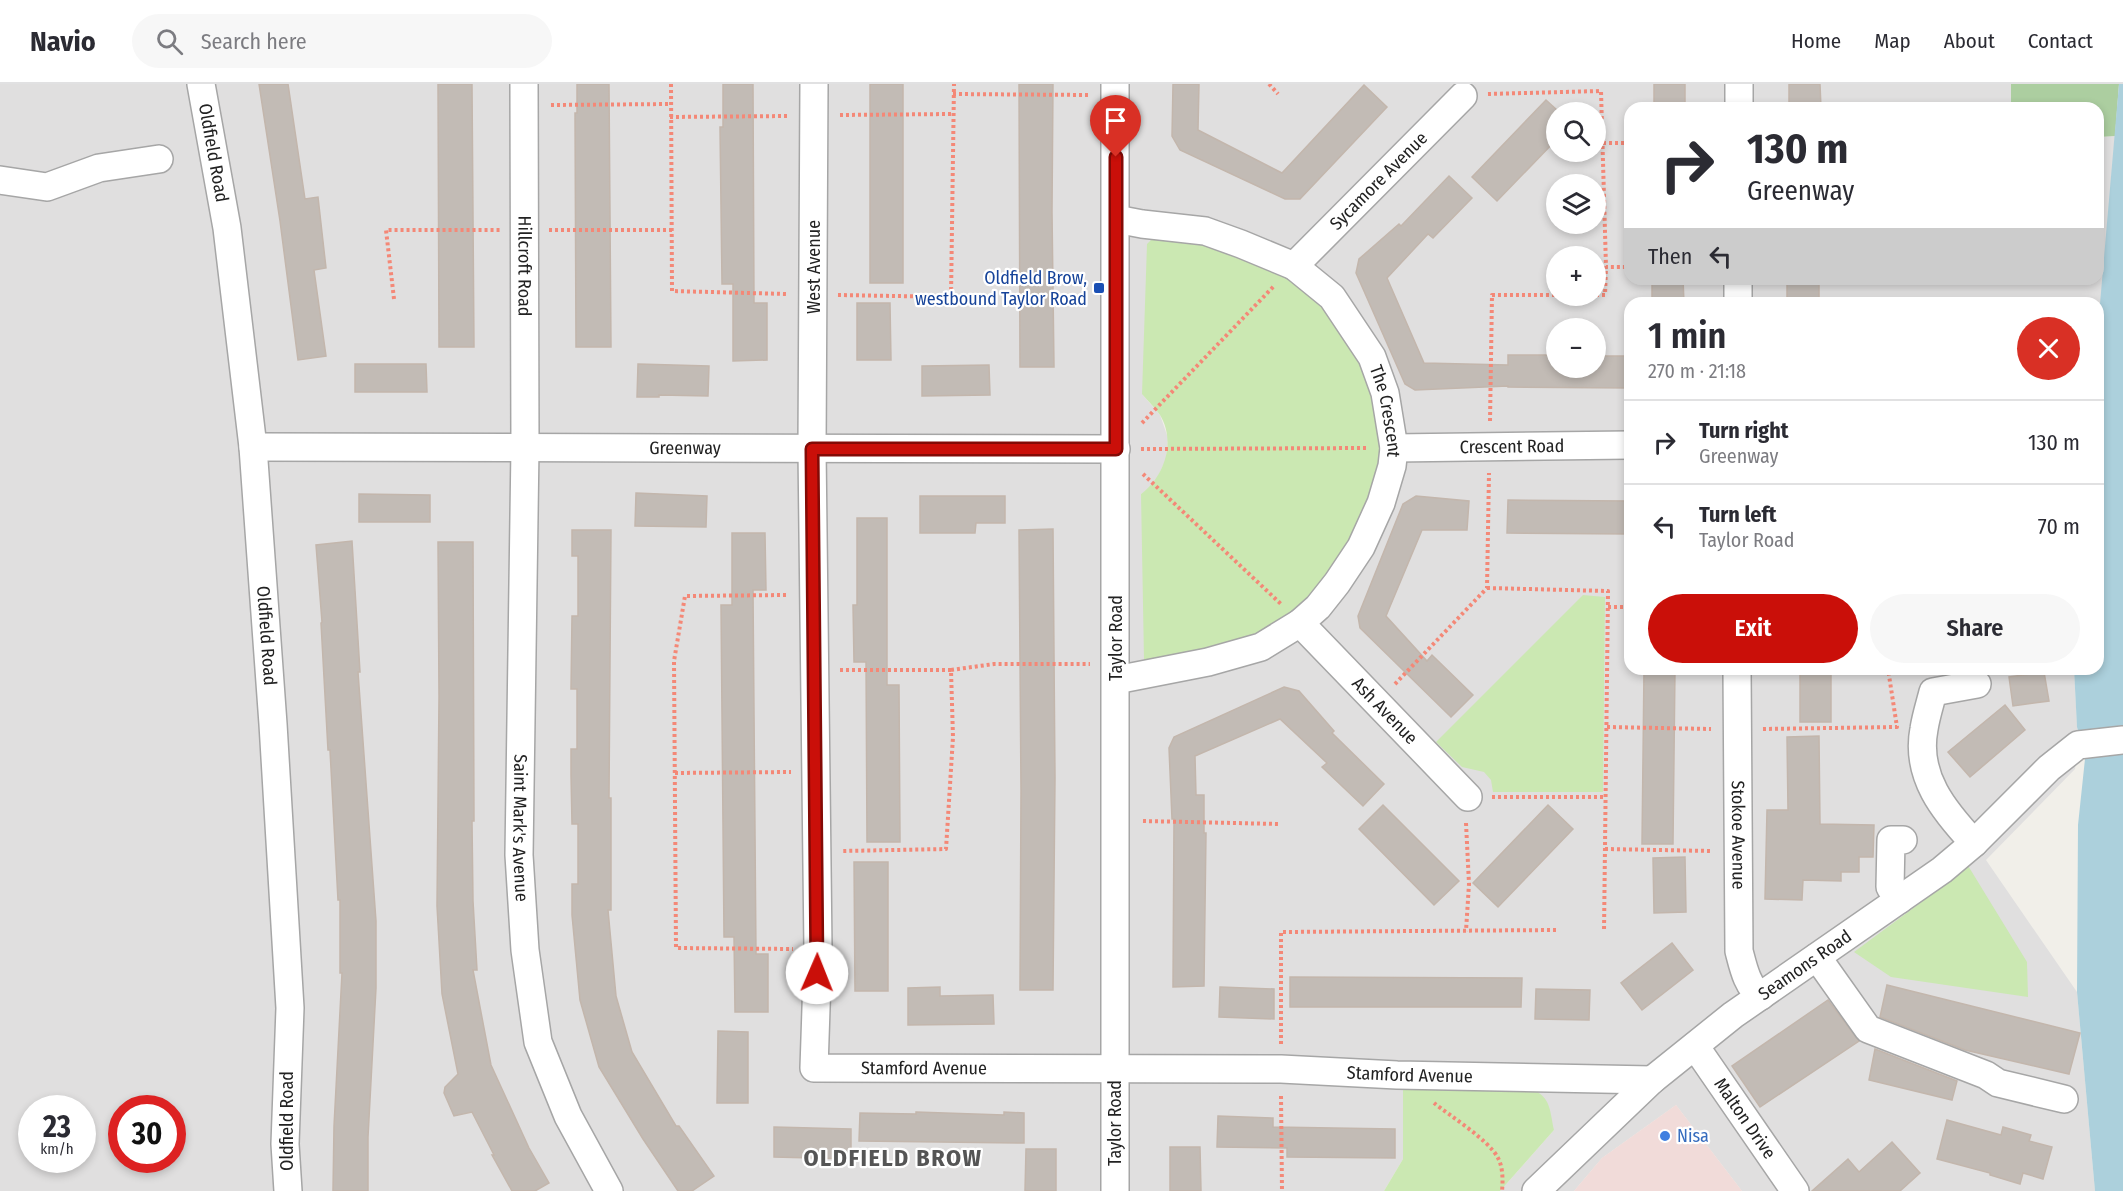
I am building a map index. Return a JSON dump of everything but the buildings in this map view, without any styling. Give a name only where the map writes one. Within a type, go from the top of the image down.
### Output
[{"type":"street","name":"Oldfield Road","points":[[201,84],[227,228],[253,447],[290,1008],[285,1144],[288,1191]]},
{"type":"street","name":"West Avenue","points":[[812,449],[814,84]]},
{"type":"street","points":[[1739,84],[1739,102]]},
{"type":"street","name":"Taylor Road","points":[[1115,90],[1115,1191]]},
{"type":"street","name":"Hillcroft Road","points":[[524,95],[525,448]]},
{"type":"street","name":"Sycamore Avenue","points":[[1293,266],[1463,96]]},
{"type":"street","points":[[0,180],[46,187],[99,168],[159,159]]},
{"type":"street","name":"The Crescent","points":[[1116,219],[1205,231],[1293,266],[1332,297],[1372,357],[1385,393],[1394,448],[1392,466],[1381,503],[1361,547],[1318,607],[1300,623],[1261,647],[1208,662],[1116,672]]},
{"type":"street","name":"Crescent Road","points":[[1394,448],[1624,445]]},
{"type":"street","name":"Greenway","points":[[253,447],[1116,449]]},
{"type":"street","name":"Saint Mark's Avenue","points":[[525,448],[519,855],[525,950],[538,1042],[568,1116],[609,1191]]},
{"type":"street","name":"Stamford Avenue","points":[[812,449],[818,949],[814,1068],[1281,1069],[1397,1075],[1652,1080]]},
{"type":"street","name":"Ash Avenue","points":[[1300,623],[1468,797]]},
{"type":"street","name":"Stokoe Avenue","points":[[1737,675],[1739,951],[1744,970],[1755,992],[1761,996]]},
{"type":"street","points":[[1974,843],[1947,814],[1929,784],[1923,757],[1923,730],[1925,694],[1977,684]]},
{"type":"street","name":"Seamons Road","points":[[1536,1191],[1652,1080],[1732,1015],[1899,900],[1974,843],[2049,768],[2078,745],[2123,740]]},
{"type":"street","points":[[1899,900],[1890,887],[1891,840],[1903,840]]},
{"type":"street","points":[[1817,957],[1868,1029],[1986,1075],[1998,1083],[2064,1099]]},
{"type":"street","name":"Malton Drive","points":[[1695,1046],[1795,1191]]},
{"type":"path","points":[[1269,84],[1278,94]]},
{"type":"path","points":[[1601,84],[1601,102]]},
{"type":"path","points":[[953,94],[1115,90]]},
{"type":"path","points":[[1463,96],[1601,91]]},
{"type":"path","points":[[524,95],[670,104]]},
{"type":"path","points":[[1606,143],[1624,143]]},
{"type":"path","points":[[1603,162],[1605,246]]},
{"type":"path","points":[[386,230],[394,299]]},
{"type":"path","points":[[1116,449],[1293,266]]},
{"type":"path","points":[[1606,267],[1624,267]]},
{"type":"path","points":[[1378,702],[1486,588],[1492,295],[1546,295]]},
{"type":"path","points":[[1116,449],[1394,448]]},
{"type":"path","points":[[1116,449],[1300,623]]},
{"type":"path","points":[[1486,588],[1608,591],[1604,932]]},
{"type":"path","points":[[814,594],[685,596],[674,661],[676,948],[818,949]]},
{"type":"path","points":[[1608,608],[1624,608]]},
{"type":"path","points":[[815,670],[951,670],[994,664],[1116,672]]},
{"type":"path","points":[[816,851],[946,849],[953,737],[951,670]]},
{"type":"path","points":[[1606,727],[1897,728],[1889,675]]},
{"type":"path","points":[[675,773],[816,771]]},
{"type":"path","points":[[1467,931],[1469,884],[1466,822],[1468,797],[1606,797]]},
{"type":"path","points":[[1115,820],[1279,824]]},
{"type":"path","points":[[1605,849],[1738,852]]},
{"type":"path","points":[[1282,1191],[1281,932],[1556,930]]},
{"type":"path","points":[[1433,1102],[1486,1143],[1498,1158],[1503,1183],[1502,1191]]},
{"type":"shaded area","points":[[0,84],[2011,84],[2011,102],[1624,102],[1624,285],[2103,285],[2102,297],[1624,297],[1624,675],[2074,675],[2078,745],[2075,769],[1986,860],[2077,992],[2095,1191],[1742,1191],[1676,1105],[1602,1158],[1574,1191],[1500,1191],[1554,1130],[1403,1086],[1403,1159],[1384,1191],[0,1191]],"holes":[[[1142,394],[1334,580],[1141,494],[1150,488],[1166,460],[1168,438],[1160,415]]]},
{"type":"shaded area","points":[[2115,136],[2104,267],[2104,137]]},
{"type":"shaded area","points":[[1676,1105],[1742,1191],[1574,1191],[1602,1158]]},
{"type":"green space","points":[[2011,84],[2119,84],[2115,136],[2104,137],[2104,102],[2011,102]]},
{"type":"green space","points":[[1157,234],[1204,235],[1295,271],[1352,329],[1393,443],[1334,580],[1261,642],[1151,662],[1144,660],[1141,494],[1149,487],[1162,468],[1167,447],[1165,425],[1160,415],[1142,394],[1147,244]]},
{"type":"green space","points":[[1583,595],[1605,597],[1603,792],[1493,792],[1491,780],[1484,772],[1462,767],[1436,742]]},
{"type":"green space","points":[[1967,864],[2027,962],[2028,997],[1891,977],[1854,952],[1939,889]]},
{"type":"green space","points":[[1403,1086],[1533,1090],[1546,1101],[1554,1130],[1500,1191],[1384,1191],[1403,1159]]},
{"type":"water","points":[[2119,84],[2123,84],[2123,1191],[2095,1191],[2077,992],[2078,825],[2085,759],[2077,727],[2074,675],[2104,675],[2104,297],[2101,297],[2102,285],[2104,285],[2104,258]]},
{"type":"place","name":"Oldfield Brow, westbound Taylor Road","points":[[1099,288]]},
{"type":"place","name":"Nisa","points":[[1665,1136]]},
{"type":"district","name":"OLDFIELD BROW","points":[[893,1158]]},
{"type":"route","points":[[817,973],[812,449],[1116,449],[1116,157]]}]
